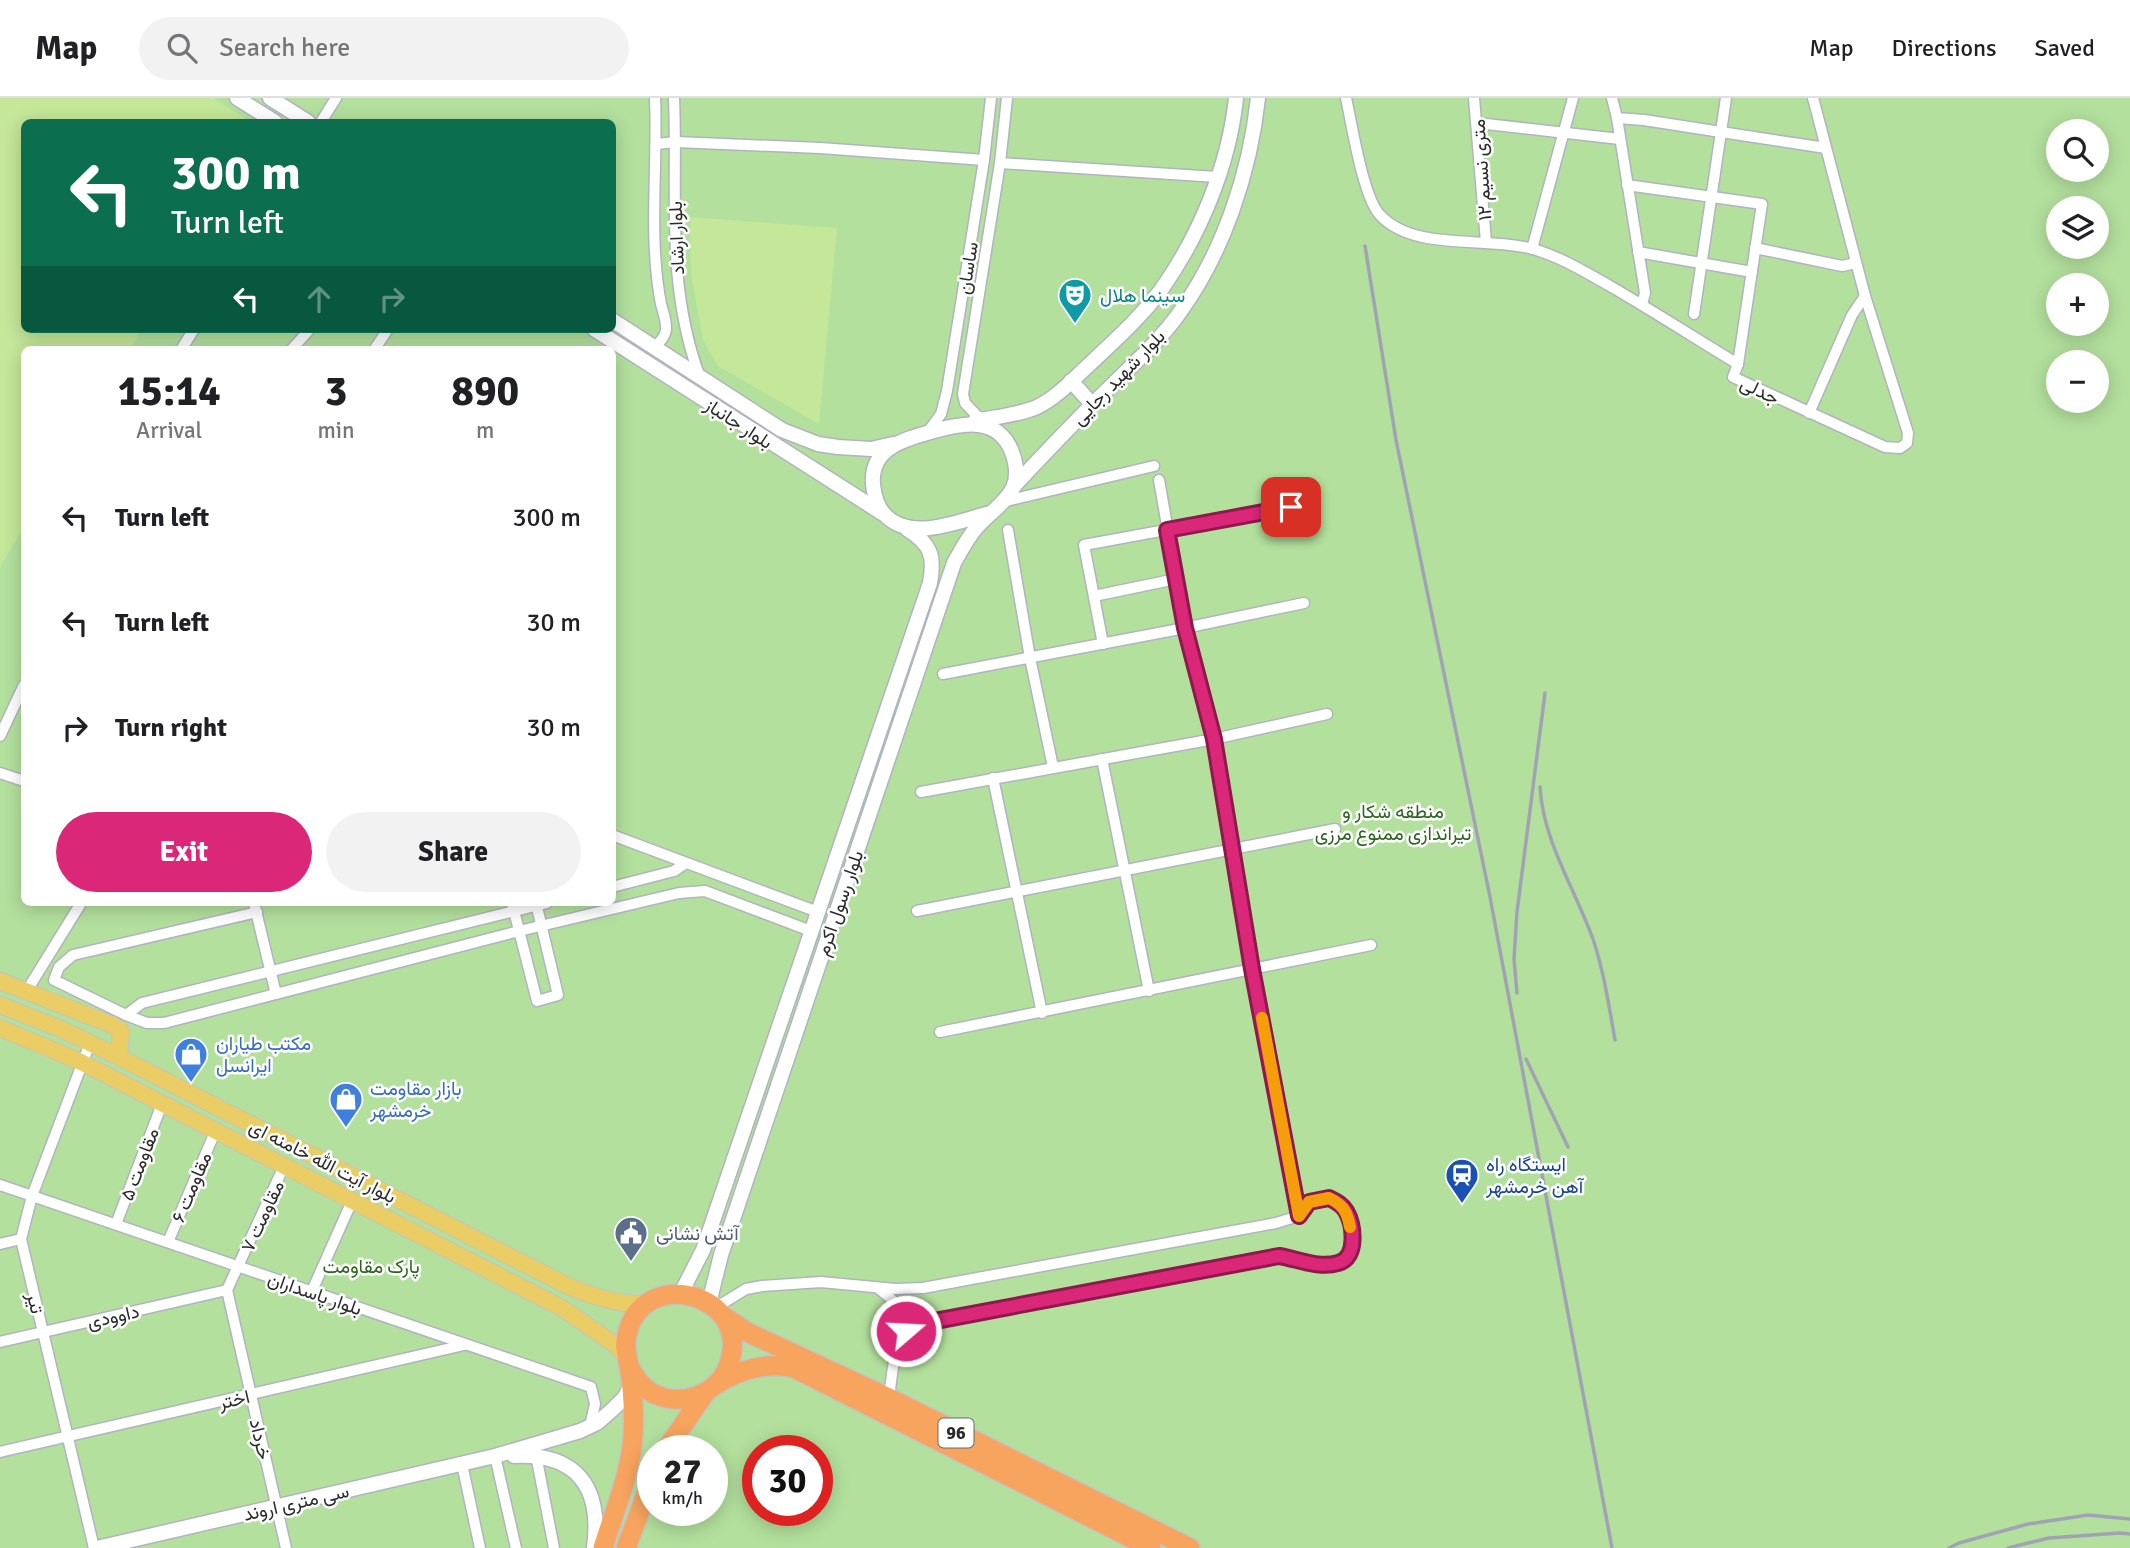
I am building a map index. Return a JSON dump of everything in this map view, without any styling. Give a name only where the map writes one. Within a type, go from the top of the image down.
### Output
[{"type":"highway","name":"96","points":[[681,1293],[700,1298],[747,1332],[889,1398],[1190,1548]]},
{"type":"highway","points":[[603,1548],[631,1452],[627,1333],[639,1311],[648,1303],[669,1294],[681,1293]]},
{"type":"highway","points":[[677,1435],[728,1366],[732,1344],[729,1329],[716,1309]]},
{"type":"highway","name":"96","points":[[629,1370],[647,1390],[676,1400],[691,1398],[711,1389],[732,1374],[748,1369],[781,1365],[794,1368],[1151,1548]]},
{"type":"highway","points":[[626,1548],[637,1519]]},
{"type":"main road","points":[[237,98],[270,119]]},
{"type":"main road","points":[[270,98],[303,119]]},
{"type":"main road","name":"بلوار شهید رجایی","points":[[960,424],[1036,407],[1055,395],[1130,327],[1161,290],[1205,211],[1226,153],[1236,98]]},
{"type":"main road","name":"بلوار شهید رجایی","points":[[1013,487],[1150,347],[1180,312],[1208,264],[1227,221],[1248,160],[1258,98]]},
{"type":"main road","name":"بلوار جانباز","points":[[616,323],[782,430],[818,444],[856,449],[894,444]]},
{"type":"main road","name":"بلوار جانباز","points":[[600,333],[885,514]]},
{"type":"main road","points":[[1071,381],[1092,404]]},
{"type":"main road","points":[[960,424],[988,427],[1000,435],[1009,446],[1016,474],[1013,487],[1002,502],[990,513],[918,529],[903,526],[885,514],[877,502],[873,488],[873,474],[883,452],[894,444],[960,424]]},
{"type":"main road","name":"بلوار رسول اکرم","points":[[716,1309],[725,1242],[954,563],[974,529],[990,513]]},
{"type":"main road","name":"بلوار رسول اکرم","points":[[681,1293],[703,1250],[930,583],[933,564],[929,550],[920,537],[903,526]]},
{"type":"main road","points":[[826,889],[842,895]]},
{"type":"main road","points":[[0,981],[112,1025],[121,1031],[118,1057]]},
{"type":"main road","name":"بلوار آیت الله خامنه ای","points":[[0,1004],[90,1043],[570,1287],[604,1300],[631,1305],[648,1303]]},
{"type":"main road","name":"بلوار آیت الله خامنه ای","points":[[1,1031],[81,1062],[562,1308],[617,1346],[629,1370]]},
{"type":"main road","points":[[495,1456],[590,1426],[624,1398],[629,1370]]},
{"type":"main road","points":[[495,1456],[536,1455],[561,1462],[576,1471],[585,1481],[595,1510],[597,1529],[594,1548]]},
{"type":"main road","name":"سی متری اروند","points":[[95,1548],[495,1456]]},
{"type":"street","points":[[323,119],[336,98]]},
{"type":"street","name":"بلوار ارشاد","points":[[654,347],[664,339],[667,332],[659,292],[655,234],[655,98]]},
{"type":"street","name":"بلوار ارشاد","points":[[674,98],[676,142],[673,234],[677,290],[699,375]]},
{"type":"street","name":"ساسان","points":[[927,433],[941,414],[947,391],[984,160],[991,98]]},
{"type":"street","name":"ساسان","points":[[981,420],[965,403],[963,394],[1000,163],[1007,98]]},
{"type":"street","name":"جدلی","points":[[1346,98],[1367,187],[1378,213],[1398,230],[1429,238],[1532,249],[1570,263],[1738,364],[1733,377],[1885,447],[1900,448],[1907,443],[1908,433],[1865,296],[1813,98]]},
{"type":"street","name":"۱۲ متری نسیم","points":[[1474,98],[1486,242]]},
{"type":"street","points":[[1532,249],[1573,98]]},
{"type":"street","points":[[1612,98],[1645,293],[1642,304]]},
{"type":"street","points":[[1694,314],[1726,98]]},
{"type":"street","points":[[1617,118],[1826,148]]},
{"type":"street","points":[[1478,123],[1619,139]]},
{"type":"street","points":[[656,144],[676,142],[820,148],[984,160]]},
{"type":"street","points":[[1000,163],[1217,177]]},
{"type":"street","points":[[1627,185],[1762,204],[1738,364]]},
{"type":"street","points":[[1755,248],[1842,266],[1856,263]]},
{"type":"street","points":[[1638,252],[1752,272]]},
{"type":"street","points":[[1809,413],[1852,315],[1865,296]]},
{"type":"street","points":[[295,346],[306,333]]},
{"type":"street","points":[[1002,502],[1154,466]]},
{"type":"street","points":[[1159,480],[1185,628],[1214,739],[1252,969],[1299,1216]]},
{"type":"street","points":[[1103,644],[1084,545],[1291,507]]},
{"type":"street","points":[[1007,530],[1053,767]]},
{"type":"street","points":[[1094,596],[1177,579]]},
{"type":"street","points":[[943,674],[1304,603]]},
{"type":"street","points":[[0,736],[21,691]]},
{"type":"street","points":[[920,792],[1214,739],[1327,714]]},
{"type":"street","points":[[1102,759],[1149,991]]},
{"type":"street","points":[[0,773],[21,780]]},
{"type":"street","points":[[993,778],[1042,1013]]},
{"type":"street","points":[[918,911],[1335,830]]},
{"type":"street","points":[[616,837],[818,912]]},
{"type":"street","points":[[616,886],[674,871],[686,863]]},
{"type":"street","points":[[674,871],[679,893]]},
{"type":"street","points":[[276,994],[256,907],[73,955],[59,967],[54,980],[126,1015],[147,1023],[164,1023],[392,964],[519,931],[679,893],[705,891],[811,931]]},
{"type":"street","points":[[775,917],[782,898]]},
{"type":"street","points":[[26,992],[79,906]]},
{"type":"street","points":[[126,1015],[142,1003],[388,944],[513,907],[537,1001],[558,995],[541,926],[540,906]]},
{"type":"street","points":[[388,944],[392,964]]},
{"type":"street","points":[[940,1032],[1371,945]]},
{"type":"street","name":"تیر","points":[[90,1043],[32,1196],[21,1239],[95,1548]]},
{"type":"street","name":"مقاومت ۵","points":[[116,1224],[162,1104]]},
{"type":"street","name":"مقاومت ۶","points":[[168,1242],[215,1132]]},
{"type":"street","name":"مقاومت ۷","points":[[227,1290],[284,1166]]},
{"type":"street","name":"بلوار پاسداران","points":[[0,1185],[591,1387],[595,1404],[590,1426]]},
{"type":"street","points":[[716,1309],[746,1289],[762,1286],[821,1282],[878,1288],[923,1288],[1276,1223],[1299,1216],[1309,1202],[1329,1198],[1341,1204],[1347,1213],[1353,1243],[1350,1254],[1341,1263],[1321,1266],[1279,1256],[917,1324],[906,1331],[896,1351],[889,1398]]},
{"type":"street","points":[[310,1293],[352,1201]]},
{"type":"street","points":[[0,1244],[21,1239]]},
{"type":"street","points":[[878,1288],[896,1303],[906,1331]]},
{"type":"street","name":"داوودی","points":[[0,1342],[227,1290]]},
{"type":"street","name":"خرداد","points":[[227,1290],[286,1548]]},
{"type":"street","name":"اختر","points":[[0,1452],[467,1345]]},
{"type":"street","points":[[536,1455],[554,1548]]},
{"type":"street","points":[[495,1456],[516,1548]]},
{"type":"street","points":[[462,1464],[480,1548]]},
{"type":"green space","name":"منطقه شکار و تیراندازی ممنوع مرزی","points":[[0,98],[2130,98],[2130,1548],[0,1548]]},
{"type":"green space","points":[[0,98],[213,98],[246,119],[21,119],[21,333],[140,333],[131,346],[21,346],[21,532],[0,567]]},
{"type":"green space","points":[[690,217],[837,228],[819,424],[718,366],[703,340],[691,274]]},
{"type":"railway","points":[[1365,246],[1396,440],[1490,897],[1612,1548]]},
{"type":"railway","points":[[1517,993],[1514,959],[1517,912],[1545,693]]},
{"type":"railway","points":[[1540,787],[1542,807],[1553,846],[1597,951],[1615,1040]]},
{"type":"railway","points":[[1526,1059],[1568,1147]]},
{"type":"railway","points":[[1949,1548],[2028,1524],[2088,1515],[2130,1519]]},
{"type":"railway","points":[[2008,1548],[2049,1538],[2130,1534]]},
{"type":"slow traffic","points":[[1262,1018],[1299,1216],[1309,1202],[1329,1198],[1341,1204],[1347,1213],[1350,1227]]},
{"type":"place","name":"سینما هلال","points":[[1075,325]]},
{"type":"place","name":"مكتب طياران ايرانسل","points":[[191,1084]]},
{"type":"place","name":"بازار مقاومت خرمشهر","points":[[346,1129]]},
{"type":"place","name":"ایستگاه راه آهن خرمشهر","points":[[1462,1205]]},
{"type":"place","name":"آتش نشانی","points":[[631,1263]]},
{"type":"route","points":[[906,1331],[917,1324],[1279,1256],[1321,1266],[1341,1263],[1350,1254],[1353,1243],[1347,1213],[1341,1204],[1329,1198],[1309,1202],[1299,1216],[1252,969],[1214,739],[1185,628],[1167,530],[1291,507]]},
{"type":"park label","name":"پارک مقاومت","points":[[371,1266]]}]
